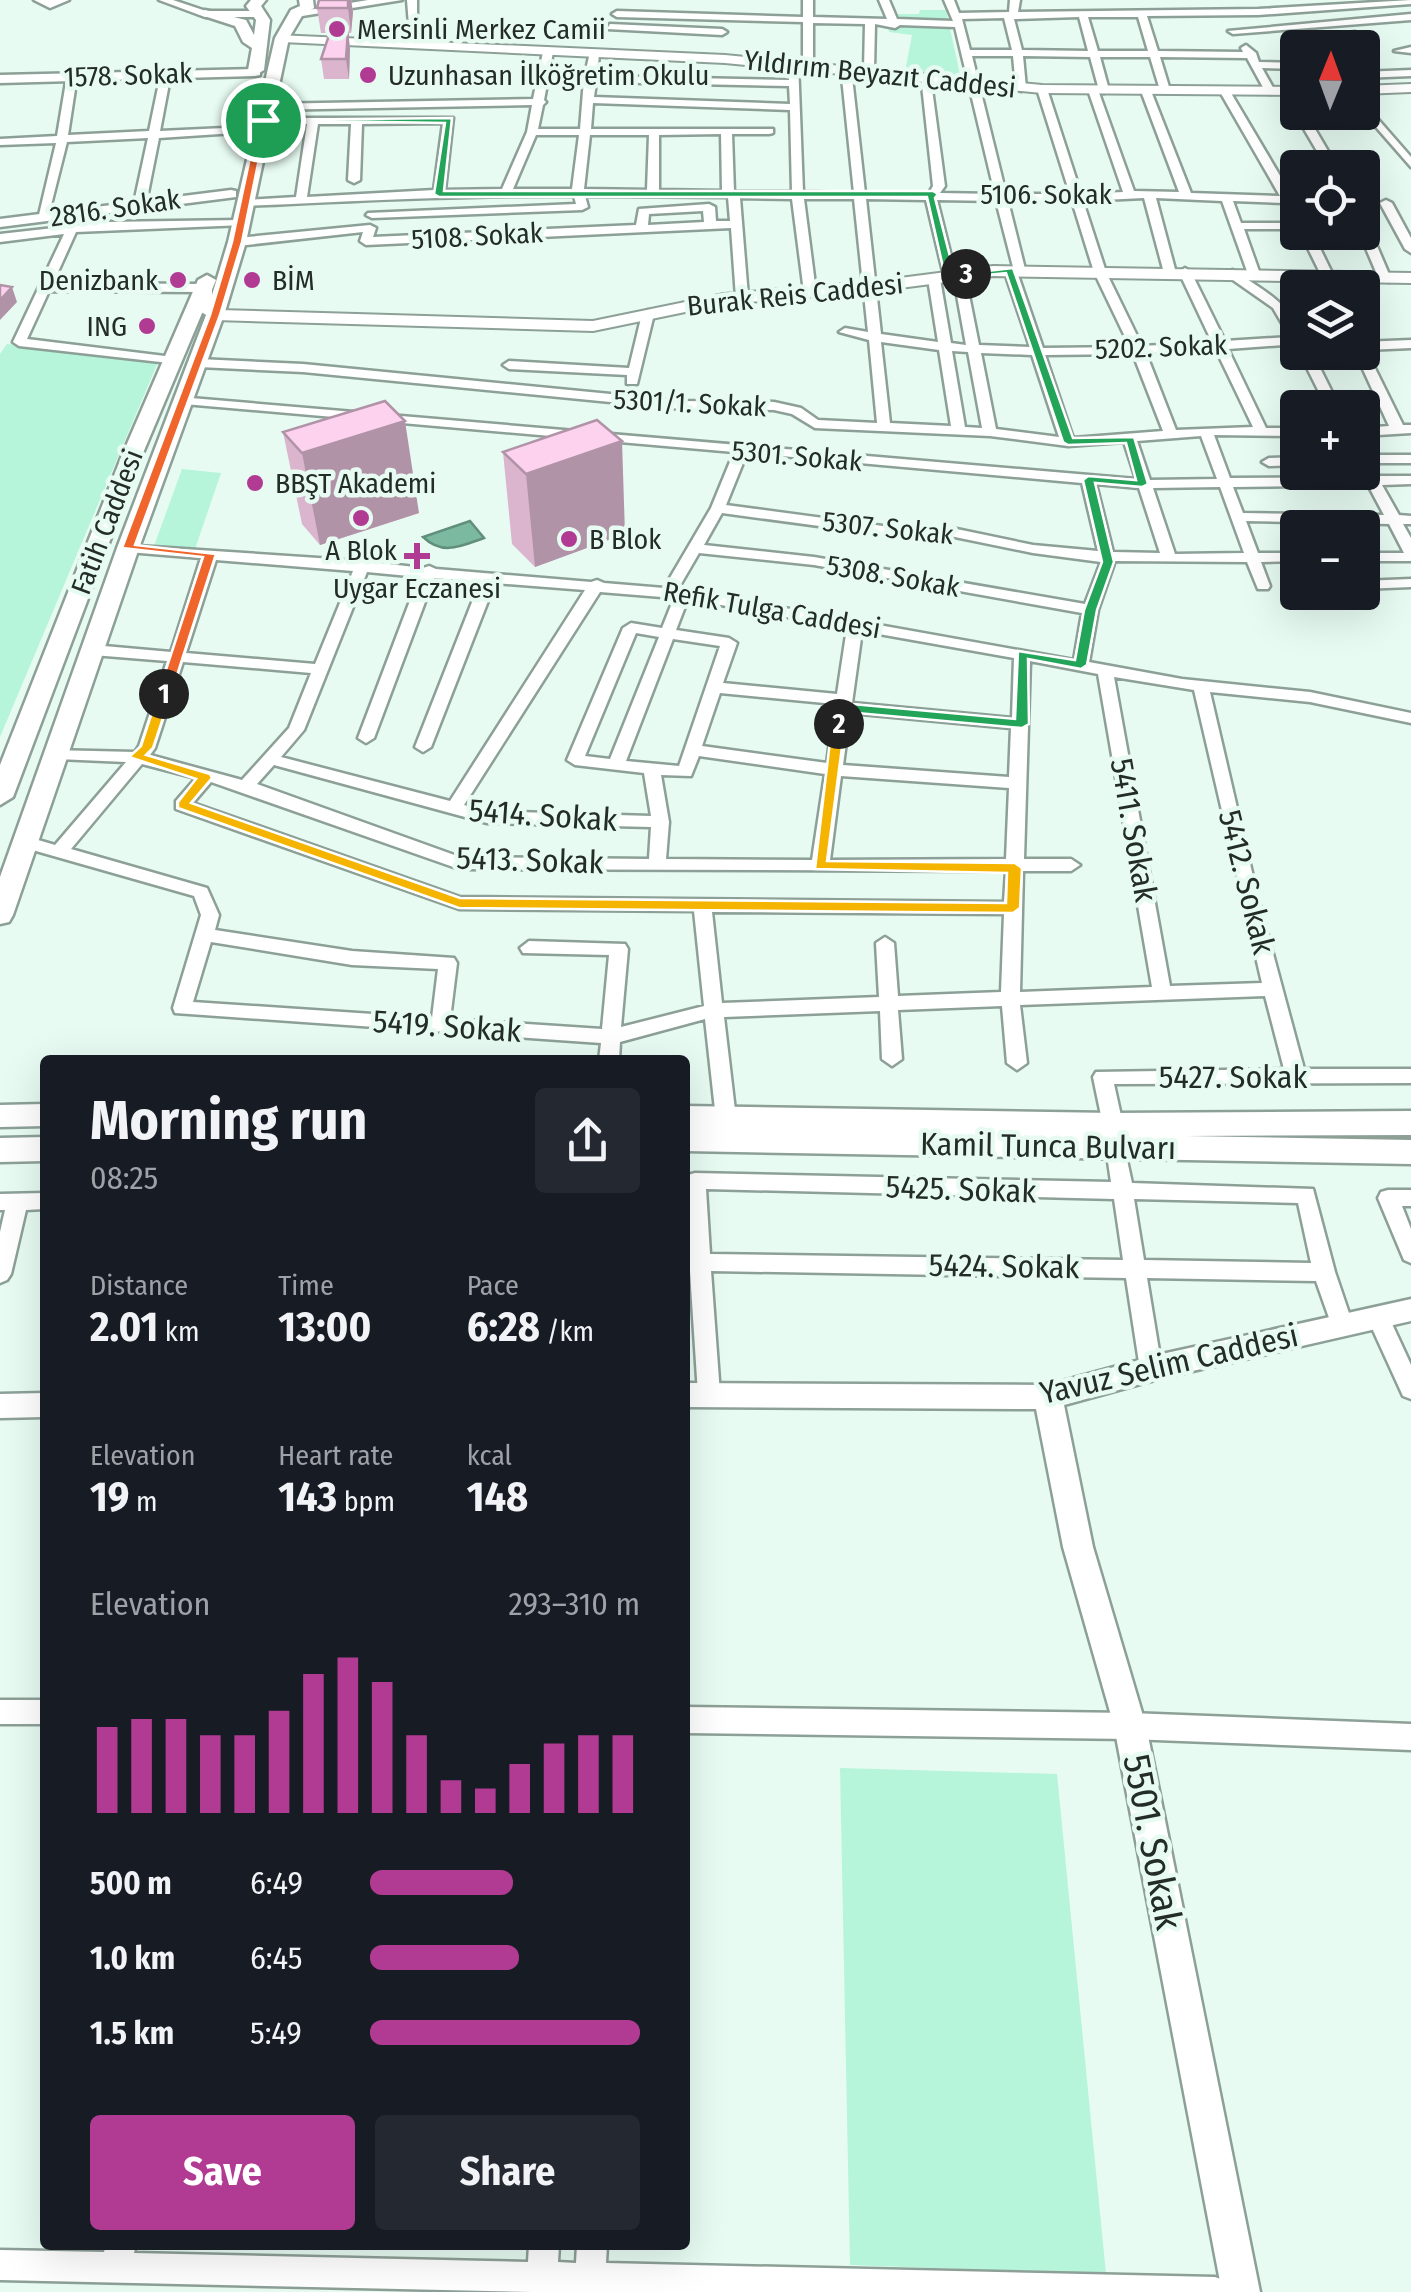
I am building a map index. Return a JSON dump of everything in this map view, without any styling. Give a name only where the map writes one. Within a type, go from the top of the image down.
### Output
[{"type":"main road","points":[[259,4],[301,6]]},
{"type":"main road","name":"Fatih Caddesi","points":[[0,798],[133,453],[233,230],[260,48],[259,4]]},
{"type":"main road","name":"Fatih Caddesi","points":[[238,198],[265,114],[282,38],[301,6]]},
{"type":"main road","points":[[205,14],[241,24],[248,39],[260,48]]},
{"type":"main road","name":"Yıldırım Beyazıt Caddesi","points":[[282,38],[801,64],[1021,88],[1280,91]]},
{"type":"main road","points":[[1380,90],[1409,91]]},
{"type":"main road","points":[[0,915],[128,548],[199,363],[215,315],[233,230]]},
{"type":"main road","name":"Burak Reis Caddesi","points":[[215,315],[578,326],[742,297],[1014,270],[1280,275]]},
{"type":"main road","name":"Burak Reis Caddesi","points":[[1380,279],[1411,278]]},
{"type":"main road","points":[[204,288],[203,308],[215,315]]},
{"type":"main road","points":[[0,1116],[40,1115]]},
{"type":"main road","name":"Kamil Tunca Bulvarı","points":[[690,1118],[1411,1152]]},
{"type":"main road","name":"Kamil Tunca Bulvarı","points":[[690,1139],[1115,1136],[1411,1123]]},
{"type":"main road","points":[[0,1150],[40,1148]]},
{"type":"street","points":[[40,0],[50,4],[64,0]]},
{"type":"street","points":[[164,0],[205,14],[259,4]]},
{"type":"street","points":[[301,6],[396,0]]},
{"type":"street","points":[[412,0],[414,25]]},
{"type":"street","points":[[808,0],[801,64],[794,82],[794,107],[798,194],[810,292]]},
{"type":"street","points":[[884,0],[894,25]]},
{"type":"street","points":[[949,0],[1000,194],[1035,350],[1068,442]]},
{"type":"street","points":[[617,14],[894,25],[957,20],[1015,7],[1121,2],[1185,4],[1182,0]]},
{"type":"street","points":[[1206,0],[1280,86]]},
{"type":"street","points":[[1015,7],[1083,16],[1218,13],[1411,1]]},
{"type":"street","points":[[178,5],[259,4]]},
{"type":"street","points":[[1015,7],[1008,18],[1018,54],[1021,88]]},
{"type":"street","points":[[1142,15],[1158,56],[1165,90]]},
{"type":"street","points":[[1083,16],[1128,194]]},
{"type":"street","points":[[1233,30],[1411,16]]},
{"type":"street","points":[[869,70],[870,23]]},
{"type":"street","points":[[610,27],[722,32]]},
{"type":"street","points":[[506,192],[541,102],[548,52]]},
{"type":"street","points":[[964,53],[1158,56],[1280,63]]},
{"type":"street","points":[[376,196],[371,222],[582,207],[583,132],[594,54]]},
{"type":"street","points":[[686,106],[692,58]]},
{"type":"street","points":[[846,68],[884,426]]},
{"type":"street","name":"1578. Sokak","points":[[0,79],[256,72]]},
{"type":"street","points":[[140,203],[166,73]]},
{"type":"street","points":[[1380,83],[1411,73]]},
{"type":"street","points":[[42,218],[62,139],[72,76]]},
{"type":"street","points":[[926,76],[939,186],[931,198],[948,277],[972,347],[990,432]]},
{"type":"street","points":[[588,79],[794,82]]},
{"type":"street","points":[[1042,89],[1100,272],[1137,348],[1172,436]]},
{"type":"street","points":[[1224,90],[1280,179]]},
{"type":"street","points":[[1146,91],[1186,195]]},
{"type":"street","points":[[587,100],[794,107]]},
{"type":"street","points":[[265,114],[541,102]]},
{"type":"street","points":[[265,114],[313,120],[449,120],[439,194]]},
{"type":"street","points":[[1380,116],[1411,164]]},
{"type":"street","points":[[301,202],[313,120]]},
{"type":"street","points":[[354,180],[357,120]]},
{"type":"street","points":[[0,142],[246,130]]},
{"type":"street","points":[[653,193],[654,131]]},
{"type":"street","points":[[726,131],[742,297]]},
{"type":"street","points":[[532,132],[770,131]]},
{"type":"street","name":"5106. Sokak","points":[[238,198],[301,202],[506,192],[1000,194],[1079,198],[1149,194],[1280,200]]},
{"type":"street","points":[[1149,194],[1177,272],[1261,431]]},
{"type":"street","name":"2816. Sokak","points":[[0,223],[140,203],[238,198]]},
{"type":"street","points":[[1227,199],[1254,274]]},
{"type":"street","points":[[1386,203],[1411,249]]},
{"type":"street","points":[[642,228],[643,211],[709,207],[710,225]]},
{"type":"street","name":"5108. Sokak","points":[[0,238],[107,225],[233,230],[371,222],[366,241],[736,224]]},
{"type":"street","points":[[1237,226],[1280,226]]},
{"type":"street","points":[[72,229],[19,342],[174,361]]},
{"type":"street","points":[[1372,250],[1385,279]]},
{"type":"street","points":[[1230,273],[1280,309]]},
{"type":"street","points":[[948,277],[942,344],[959,432]]},
{"type":"street","points":[[45,287],[204,288]]},
{"type":"street","points":[[628,401],[648,314]]},
{"type":"street","name":"5202. Sokak","points":[[844,332],[1035,350],[1280,341]]},
{"type":"street","points":[[1380,347],[1411,344]]},
{"type":"street","name":"5301/1. Sokak","points":[[199,363],[332,371],[628,401],[774,406],[796,411],[815,424],[990,432],[1068,442],[1280,432]]},
{"type":"street","points":[[509,365],[634,372]]},
{"type":"street","points":[[1373,370],[1404,430]]},
{"type":"street","name":"5301. Sokak","points":[[184,400],[1088,480],[1280,485]]},
{"type":"street","points":[[1207,434],[1263,586]]},
{"type":"street","points":[[1130,439],[1168,556]]},
{"type":"street","points":[[616,765],[668,634],[676,593],[741,451]]},
{"type":"street","points":[[1380,459],[1411,458]]},
{"type":"street","points":[[1269,462],[1280,462]]},
{"type":"street","points":[[1081,665],[1090,610],[1107,556],[1088,480]]},
{"type":"street","name":"5301. Sokak","points":[[1380,482],[1411,480]]},
{"type":"street","points":[[1380,490],[1403,520],[1411,554],[1380,556]]},
{"type":"street","name":"5307. Sokak","points":[[718,508],[938,538],[947,530],[983,541],[1107,556],[1280,557]]},
{"type":"street","points":[[1238,518],[1403,520]]},
{"type":"street","name":"Refik Tulga Caddesi","points":[[128,548],[676,593],[1201,686],[1310,697],[1411,718]]},
{"type":"street","name":"5308. Sokak","points":[[695,548],[814,562],[1090,610]]},
{"type":"street","points":[[59,852],[147,748],[210,554]]},
{"type":"street","points":[[246,786],[296,730],[364,565]]},
{"type":"street","points":[[366,738],[429,570]]},
{"type":"street","points":[[423,747],[490,576]]},
{"type":"street","points":[[1380,584],[1411,583]]},
{"type":"street","points":[[454,808],[597,584]]},
{"type":"street","points":[[820,866],[855,624]]},
{"type":"street","points":[[631,628],[668,634],[729,643],[685,772],[575,760],[631,628]]},
{"type":"street","points":[[93,650],[319,669]]},
{"type":"street","points":[[1017,1063],[1010,998],[1022,654]]},
{"type":"street","name":"5411. Sokak","points":[[1105,669],[1162,992]]},
{"type":"street","points":[[714,686],[1022,724]]},
{"type":"street","name":"5412. Sokak","points":[[1201,686],[1249,898],[1296,1077]]},
{"type":"street","points":[[693,750],[832,768],[1019,783]]},
{"type":"street","name":"5413. Sokak","points":[[56,754],[136,757],[246,786],[459,862],[1015,868],[1071,865]]},
{"type":"street","name":"5414. Sokak","points":[[273,760],[487,817],[660,822],[657,864]]},
{"type":"street","points":[[652,769],[660,822]]},
{"type":"street","points":[[205,778],[182,805],[459,903],[1013,908]]},
{"type":"street","points":[[28,843],[201,892],[210,915],[206,935],[352,958],[448,963],[440,1026]]},
{"type":"street","points":[[702,905],[726,1119]]},
{"type":"street","name":"5419. Sokak","points":[[206,935],[182,1008],[610,1037],[714,1010],[1274,989]]},
{"type":"street","points":[[885,943],[892,1059]]},
{"type":"street","points":[[529,948],[619,949],[609,1055]]},
{"type":"street","name":"5427. Sokak","points":[[1115,1136],[1103,1078],[1411,1076]]},
{"type":"street","points":[[1115,1136],[1151,1369]]},
{"type":"street","name":"5425. Sokak","points":[[697,1394],[692,1262],[695,1181],[1124,1194],[1306,1195],[1324,1272],[1342,1325]]},
{"type":"street","points":[[1411,1198],[1388,1198],[1411,1254]]},
{"type":"street","points":[[0,1274],[9,1202],[40,1201]]},
{"type":"street","name":"5424. Sokak","points":[[692,1262],[1324,1272]]},
{"type":"street","name":"Yavuz Selim Caddesi","points":[[697,1394],[1048,1397],[1151,1369],[1411,1310]]},
{"type":"street","points":[[1378,1317],[1411,1390]]},
{"type":"street","name":"5501. Sokak","points":[[1048,1397],[1078,1547],[1130,1726],[1241,2292]]},
{"type":"street","points":[[0,1406],[40,1405]]},
{"type":"street","points":[[0,1712],[40,1712]]},
{"type":"street","points":[[690,1720],[1130,1726],[1411,1738]]},
{"type":"street","points":[[542,2278],[544,2250]]},
{"type":"street","points":[[590,2286],[592,2250]]},
{"type":"street","points":[[0,2265],[118,2257],[542,2278],[590,2286],[1215,2292]]},
{"type":"shaded area","points":[[920,10],[946,10],[961,79],[905,72],[912,35],[889,32],[888,26],[899,26],[894,14],[919,14]]},
{"type":"shaded area","points":[[7,344],[158,362],[0,737],[0,354]]},
{"type":"shaded area","points":[[182,469],[221,473],[195,549],[154,546]]},
{"type":"shaded area","points":[[470,521],[484,538],[445,548],[423,537]]},
{"type":"shaded area","points":[[840,1768],[1057,1774],[1106,2274],[850,2265]]},
{"type":"building","points":[[319,0],[348,0],[348,8],[317,8]]},
{"type":"building","points":[[331,29],[348,30],[346,59],[321,59]]},
{"type":"building","points":[[0,285],[12,287],[0,300]]},
{"type":"building","points":[[385,401],[405,421],[302,453],[283,432]]},
{"type":"building","points":[[597,420],[622,441],[526,474],[503,452]]},
{"type":"place","name":"Mersinli Merkez Camii","points":[[337,29]]},
{"type":"place","name":"Uzunhasan İlköğretim Okulu","points":[[368,75]]},
{"type":"place","name":"Denizbank","points":[[178,280]]},
{"type":"place","name":"BİM","points":[[252,280]]},
{"type":"place","name":"ING","points":[[147,326]]},
{"type":"place","name":"BBŞT Akademi","points":[[255,483]]},
{"type":"place","name":"A Blok","points":[[361,518]]},
{"type":"place","name":"B Blok","points":[[569,539]]},
{"type":"place","name":"Uygar Eczanesi","points":[[417,556]]},
{"type":"route","points":[[263,120],[449,120],[439,194],[933,194],[950,276],[1010,270],[1068,442],[1130,439],[1142,484],[1088,480],[1108,562],[1090,610],[1081,665],[1022,654],[1022,724],[841,707],[820,866],[1015,868],[1013,908],[459,903],[182,805],[205,778],[136,757],[147,748],[210,554],[128,548],[215,315],[237,242],[263,120]]}]
